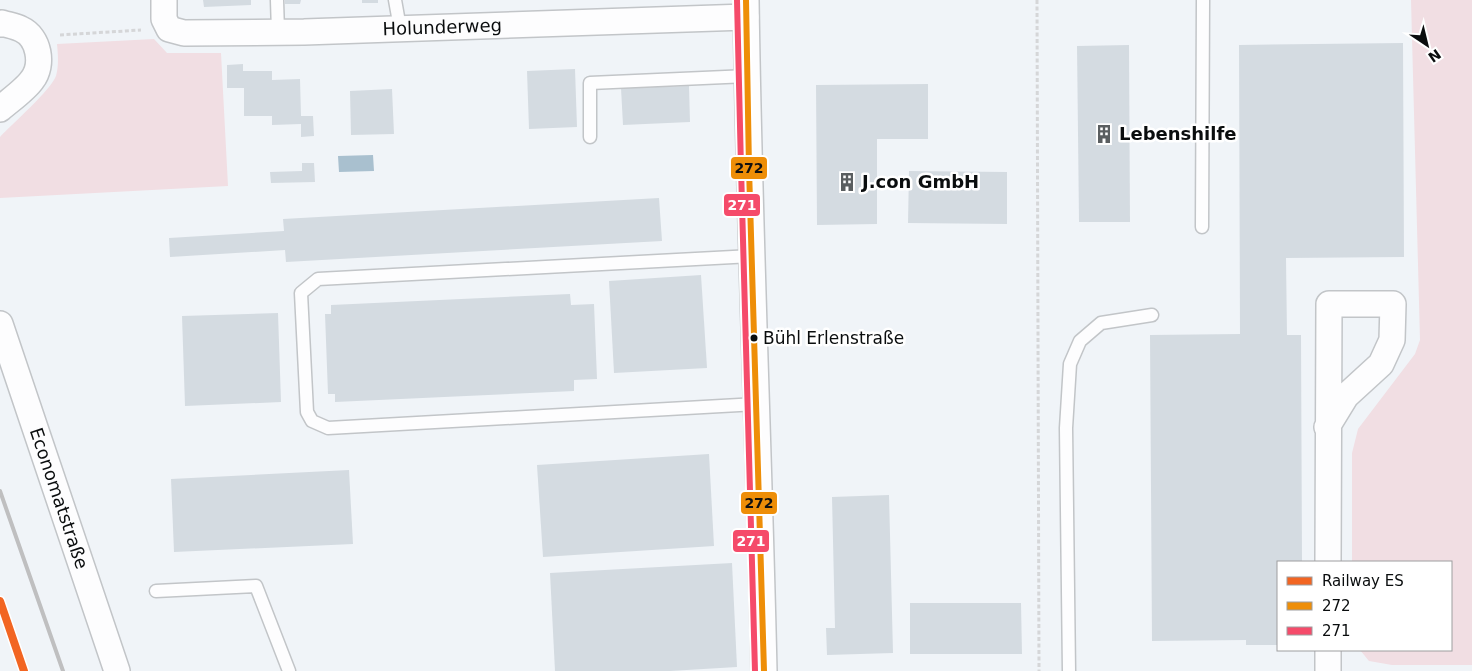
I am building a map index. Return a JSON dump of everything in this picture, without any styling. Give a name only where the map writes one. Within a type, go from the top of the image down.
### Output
[{"type":"street","points":[[164,0],[164,19],[169,29]]},
{"type":"street","points":[[746,9],[764,671]]},
{"type":"street","name":"Holunderweg","points":[[169,29],[184,33],[400,28],[746,9]]},
{"type":"street","points":[[0,110],[33,80],[38,66],[39,55],[32,40],[23,29],[1,19]]},
{"type":"street","points":[[1328,427],[1346,396],[1381,364],[1392,340],[1393,304],[1329,304],[1328,427],[1328,561]]},
{"type":"street","name":"Economatstraße","points":[[0,324],[117,671]]},
{"type":"street","points":[[1328,651],[1328,671]]},
{"type":"lane","points":[[277,0],[278,32]]},
{"type":"lane","points":[[395,0],[400,28]]},
{"type":"lane","points":[[1202,227],[1203,0]]},
{"type":"lane","points":[[590,137],[590,83],[748,76]]},
{"type":"lane","points":[[752,256],[318,278],[301,293],[307,412],[312,421],[328,428],[757,404]]},
{"type":"lane","points":[[1069,671],[1066,428],[1070,364],[1080,341],[1101,323],[1152,315]]},
{"type":"lane","points":[[156,591],[256,586],[289,671]]},
{"type":"path","points":[[1037,0],[1038,671]]},
{"type":"path","points":[[32,40],[57,35],[169,29]]},
{"type":"shaded area","points":[[1411,0],[1472,0],[1472,665],[1392,665],[1369,661],[1361,651],[1452,651],[1452,561],[1352,561],[1352,453],[1358,429],[1415,354],[1420,340]]},
{"type":"shaded area","points":[[154,39],[167,53],[221,53],[228,186],[0,198],[0,137],[53,82],[58,68],[57,44]]},
{"type":"water","points":[[373,155],[374,171],[339,172],[338,156]]},
{"type":"building","points":[[203,0],[251,0],[251,5],[204,7]]},
{"type":"building","points":[[285,0],[301,0],[300,4],[285,4]]},
{"type":"building","points":[[362,0],[378,0],[378,3],[362,3]]},
{"type":"building","points":[[1403,43],[1404,257],[1286,258],[1287,335],[1301,335],[1302,561],[1277,561],[1277,645],[1246,645],[1246,640],[1152,641],[1150,335],[1240,334],[1239,45]]},
{"type":"building","name":"Lebenshilfe","points":[[1129,45],[1130,222],[1079,222],[1077,46]]},
{"type":"building","points":[[243,64],[243,71],[272,71],[272,80],[300,79],[301,116],[313,116],[314,136],[301,137],[301,124],[272,125],[272,116],[244,116],[244,88],[227,88],[227,65]]},
{"type":"building","points":[[575,69],[577,127],[529,129],[527,71]]},
{"type":"building","name":"J.con GmbH","points":[[928,84],[928,139],[877,139],[877,224],[817,225],[816,85]]},
{"type":"building","points":[[689,86],[690,122],[623,125],[621,88]]},
{"type":"building","points":[[392,89],[394,134],[351,135],[350,91]]},
{"type":"building","points":[[302,163],[314,163],[315,182],[271,183],[270,172],[302,171]]},
{"type":"building","points":[[909,171],[1007,172],[1007,224],[908,223]]},
{"type":"building","points":[[659,198],[662,241],[286,262],[285,250],[170,257],[169,238],[284,231],[283,219]]},
{"type":"building","points":[[701,275],[707,368],[614,373],[609,281]]},
{"type":"building","points":[[570,294],[571,305],[594,304],[597,379],[574,380],[574,391],[335,402],[335,394],[328,394],[325,314],[331,314],[331,305]]},
{"type":"building","points":[[278,313],[281,402],[185,406],[182,316]]},
{"type":"building","points":[[709,454],[714,546],[543,557],[537,465]]},
{"type":"building","points":[[349,470],[353,544],[174,552],[171,479]]},
{"type":"building","points":[[889,495],[893,653],[827,655],[826,628],[835,628],[832,497]]},
{"type":"building","points":[[732,563],[737,667],[670,671],[555,671],[550,573]]},
{"type":"building","points":[[910,603],[1021,603],[1022,654],[910,654]]},
{"type":"railway","points":[[0,491],[63,671]]},
{"type":"rail line","name":"ES","points":[[0,601],[24,671]]},
{"type":"transit line","name":"271","points":[[737,0],[755,671]]},
{"type":"transit line","name":"272","points":[[746,0],[749,168],[764,671]]},
{"type":"place","name":"Lebenshilfe","points":[[1104,134]]},
{"type":"place","name":"J.con GmbH","points":[[847,182]]},
{"type":"place","name":"Bühl Erlenstraße","points":[[754,338]]}]
